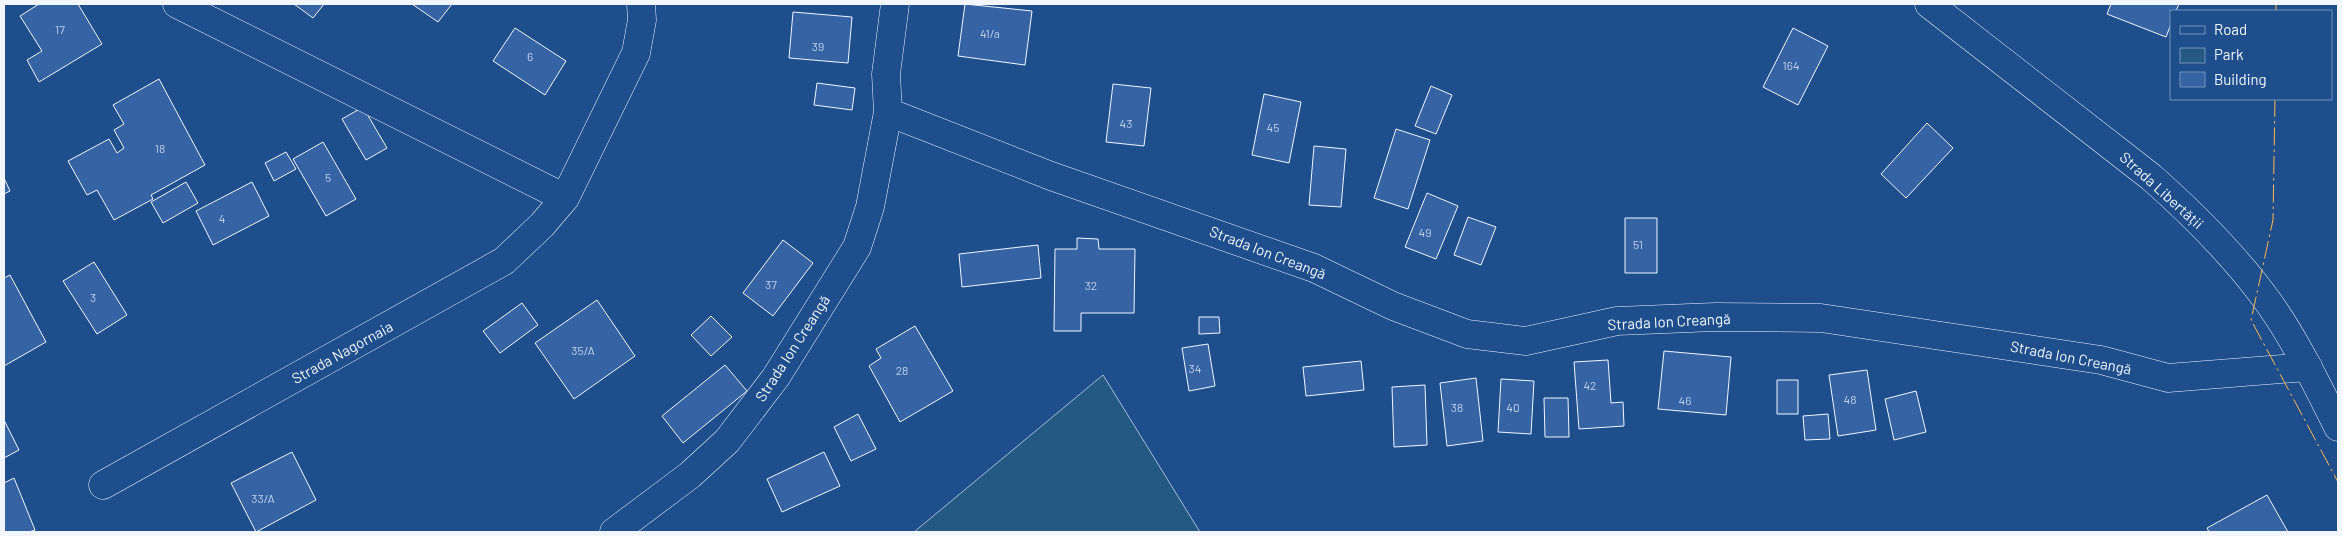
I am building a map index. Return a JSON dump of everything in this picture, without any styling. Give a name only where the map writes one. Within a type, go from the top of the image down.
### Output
[{"type":"main road","points":[[177,4],[565,198]]},
{"type":"main road","name":"Strada Nagornaia","points":[[103,485],[504,261],[542,225],[565,198],[636,53],[642,20],[641,4]]},
{"type":"main road","name":"Strada Ion Creangă","points":[[614,532],[690,475],[728,441],[776,377],[856,248],[870,208],[888,112],[886,74],[895,4]]},
{"type":"main road","name":"Strada Libertății","points":[[1929,4],[2152,177],[2186,207],[2269,303],[2308,367],[2338,427]]},
{"type":"main road","name":"Strada Ion Creangă","points":[[888,112],[1052,176],[1314,268],[1393,306],[1467,334],[1526,341],[1617,320],[1715,317],[1821,318],[2101,360],[2168,378],[2308,367]]},
{"type":"green space","points":[[1103,375],[1200,532],[914,532]]},
{"type":"building","points":[[39,4],[78,4],[102,44],[39,82],[27,60],[42,51],[20,16]]},
{"type":"building","points":[[294,4],[324,4],[313,18]]},
{"type":"building","points":[[412,4],[452,4],[438,22]]},
{"type":"building","points":[[965,4],[1032,11],[1025,65],[958,56]]},
{"type":"building","points":[[2111,4],[2179,4],[2176,10],[2170,10],[2170,27],[2166,37],[2107,14]]},
{"type":"building","points":[[793,12],[852,17],[848,63],[789,58]]},
{"type":"building","points":[[515,28],[566,61],[545,95],[493,61]]},
{"type":"building","points":[[1793,28],[1828,46],[1798,105],[1763,87]]},
{"type":"building","points":[[159,79],[205,165],[151,195],[153,199],[114,220],[97,190],[87,195],[68,161],[109,139],[117,153],[124,148],[114,130],[124,124],[113,105]]},
{"type":"building","points":[[817,83],[855,88],[852,110],[814,105]]},
{"type":"building","points":[[1113,84],[1151,88],[1144,146],[1106,142]]},
{"type":"building","points":[[1431,86],[1452,95],[1436,134],[1415,126]]},
{"type":"building","points":[[1264,94],[1301,102],[1289,163],[1252,155]]},
{"type":"building","points":[[363,107],[387,148],[366,160],[342,119]]},
{"type":"building","points":[[1927,123],[1953,148],[1906,198],[1881,174]]},
{"type":"building","points":[[1396,129],[1430,140],[1408,209],[1374,198]]},
{"type":"building","points":[[323,142],[356,199],[326,216],[293,159]]},
{"type":"building","points":[[1314,146],[1346,149],[1341,207],[1309,205]]},
{"type":"building","points":[[286,152],[296,169],[274,181],[265,163]]},
{"type":"building","points":[[4,178],[10,191],[4,194]]},
{"type":"building","points":[[186,182],[198,203],[163,223],[151,202]]},
{"type":"building","points":[[252,182],[269,216],[213,245],[196,211]]},
{"type":"building","points":[[1427,193],[1458,206],[1436,259],[1405,247]]},
{"type":"building","points":[[1468,217],[1496,227],[1481,265],[1454,255]]},
{"type":"building","points":[[1625,218],[1657,218],[1657,273],[1625,273]]},
{"type":"building","points":[[1077,238],[1098,239],[1099,249],[1135,249],[1134,313],[1081,313],[1081,331],[1054,331],[1055,249],[1077,249]]},
{"type":"building","points":[[783,240],[813,263],[773,316],[743,293]]},
{"type":"building","points":[[1038,245],[1041,278],[962,287],[959,254]]},
{"type":"building","points":[[94,262],[127,315],[97,334],[63,281]]},
{"type":"building","points":[[10,275],[46,342],[4,366],[4,278]]},
{"type":"building","points":[[597,300],[635,356],[574,399],[535,343]]},
{"type":"building","points":[[522,303],[538,325],[500,353],[483,331]]},
{"type":"building","points":[[711,316],[732,337],[711,356],[691,335]]},
{"type":"building","points":[[1199,317],[1219,317],[1220,333],[1199,334]]},
{"type":"building","points":[[915,326],[953,391],[900,422],[869,366],[881,358],[876,349]]},
{"type":"building","points":[[1208,344],[1215,386],[1189,391],[1182,348]]},
{"type":"building","points":[[1664,351],[1731,357],[1726,415],[1658,409]]},
{"type":"building","points":[[1608,360],[1611,403],[1623,402],[1624,426],[1579,429],[1574,362]]},
{"type":"building","points":[[1361,361],[1364,390],[1306,396],[1303,367]]},
{"type":"building","points":[[725,365],[747,391],[683,443],[662,416]]},
{"type":"building","points":[[1867,370],[1876,430],[1838,436],[1829,375]]},
{"type":"building","points":[[1476,378],[1483,441],[1447,446],[1440,383]]},
{"type":"building","points":[[1501,379],[1534,381],[1531,434],[1498,432]]},
{"type":"building","points":[[1777,380],[1798,380],[1798,414],[1777,414]]},
{"type":"building","points":[[1425,385],[1427,445],[1394,447],[1392,387]]},
{"type":"building","points":[[1916,391],[1926,432],[1894,440],[1885,399]]},
{"type":"building","points":[[1544,398],[1568,398],[1569,437],[1545,437]]},
{"type":"building","points":[[858,414],[876,449],[851,461],[834,427]]},
{"type":"building","points":[[1828,414],[1830,439],[1805,440],[1803,416]]},
{"type":"building","points":[[4,420],[19,450],[4,458]]},
{"type":"building","points":[[292,452],[316,500],[256,532],[231,483]]},
{"type":"building","points":[[824,452],[840,486],[782,512],[767,479]]},
{"type":"building","points":[[14,478],[35,530],[29,532],[4,532],[4,483]]},
{"type":"building","points":[[2267,495],[2288,532],[2209,532],[2207,528]]},
{"type":"power","points":[[2276,4],[2276,10]]},
{"type":"power","points":[[2275,100],[2273,220],[2251,320],[2338,482]]}]
